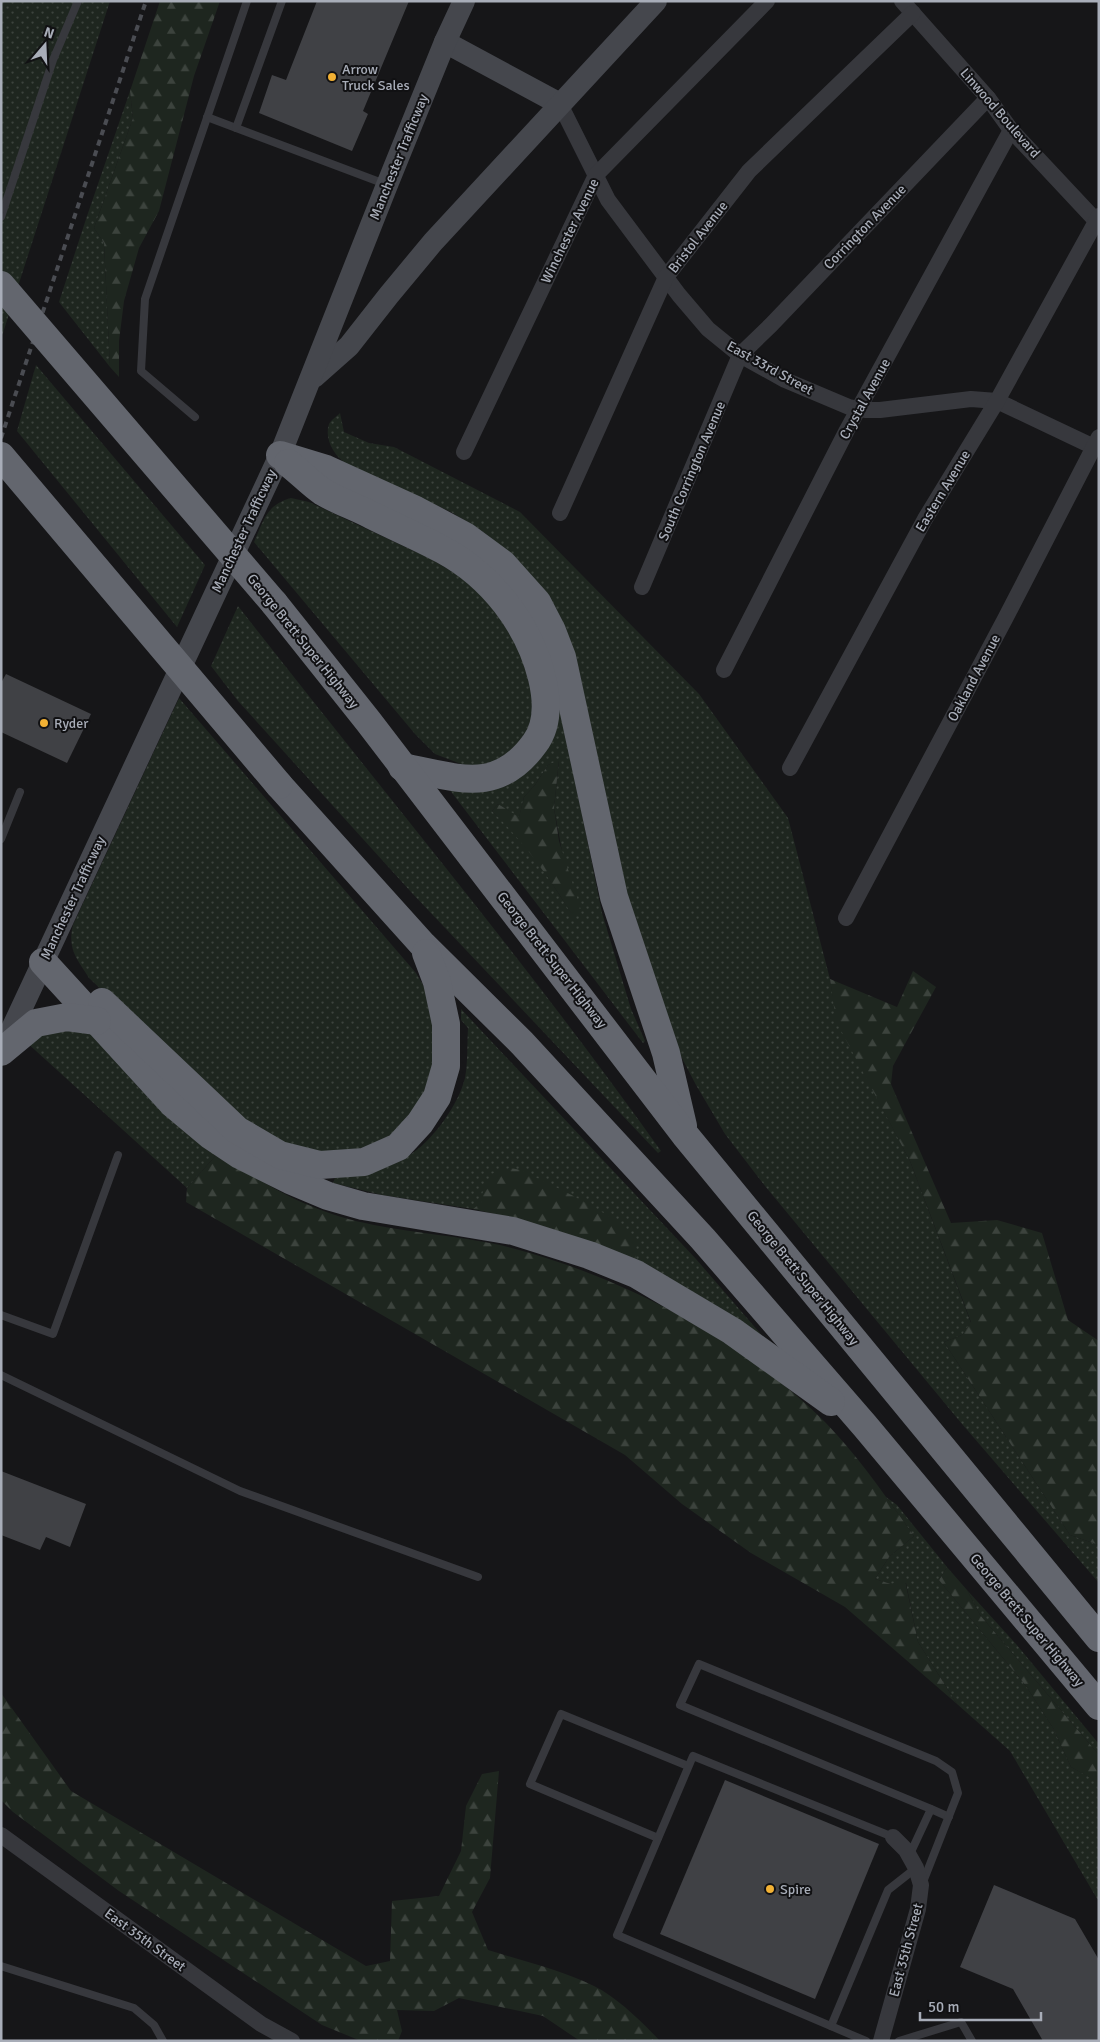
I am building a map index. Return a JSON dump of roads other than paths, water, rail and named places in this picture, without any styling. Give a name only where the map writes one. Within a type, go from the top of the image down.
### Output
[{"type":"highway","name":"George Brett Super Highway","points":[[1,285],[274,603],[368,721],[685,1135],[1099,1638]]},
{"type":"highway","points":[[280,455],[323,492],[444,550],[471,570],[494,591],[516,616],[538,662],[546,693],[546,718],[539,738],[524,759],[503,774],[473,780],[402,767]]},
{"type":"highway","points":[[280,455],[326,469],[416,510],[465,536],[503,564],[537,602],[552,631],[562,657],[614,897],[666,1053],[685,1135]]},
{"type":"highway","name":"George Brett Super Highway","points":[[1,456],[279,785],[423,945],[522,1043],[703,1239],[865,1426],[1099,1706]]},
{"type":"highway","points":[[42,962],[94,995],[237,1130],[280,1155],[320,1165],[364,1162],[398,1147],[420,1123],[437,1097],[446,1066],[446,1024],[437,982],[423,945]]},
{"type":"highway","points":[[42,962],[173,1104],[210,1135],[240,1155],[290,1180],[328,1196],[362,1206],[513,1231],[589,1255],[636,1274],[732,1331],[865,1426]]},
{"type":"highway","points":[[1,1052],[36,1023],[67,1017],[97,1021]]},
{"type":"main road","name":"Manchester Trafficway","points":[[1,1052],[280,455],[387,185],[464,1]]},
{"type":"main road","points":[[311,379],[349,346],[433,242],[656,1]]},
{"type":"main road","points":[[446,42],[560,104]]},
{"type":"street","name":"Winchester Avenue","points":[[464,452],[596,175],[768,1]]},
{"type":"street","name":"Linwood Boulevard","points":[[908,7],[988,98],[1012,130],[1098,220]]},
{"type":"street","name":"Bristol Avenue","points":[[560,513],[666,277],[750,170],[908,7]]},
{"type":"street","name":"Corrington Avenue","points":[[740,355],[778,318],[988,98]]},
{"type":"street","name":"East 33rd Street","points":[[560,104],[608,200],[708,329],[740,355],[785,380],[826,398],[860,409],[880,410],[970,399],[998,401],[1096,442]]},
{"type":"street","name":"Crystal Avenue","points":[[724,670],[860,409],[1012,130]]},
{"type":"street","name":"Eastern Avenue","points":[[790,768],[925,519],[998,401],[1098,220]]},
{"type":"street","name":"South Corrington Avenue","points":[[642,587],[740,355]]},
{"type":"street","name":"Oakland Avenue","points":[[846,918],[1096,442]]},
{"type":"street","name":"East 35th Street","points":[[1,1835],[261,2024],[292,2041]]},
{"type":"street","name":"East 35th Street","points":[[881,2041],[918,1908],[921,1885],[906,1850],[892,1837]]},
{"type":"lane","points":[[1,218],[53,60],[78,1]]},
{"type":"lane","points":[[195,417],[141,371],[145,299],[206,116],[247,1]]},
{"type":"lane","points":[[236,128],[282,1]]},
{"type":"lane","points":[[206,116],[387,185]]},
{"type":"lane","points":[[1,839],[20,792]]},
{"type":"lane","points":[[1,1314],[53,1334],[118,1155]]},
{"type":"lane","points":[[1,1376],[240,1491],[478,1577]]},
{"type":"lane","points":[[921,1885],[949,1817],[958,1793],[952,1772],[936,1761],[699,1664],[680,1705],[949,1817]]},
{"type":"lane","points":[[658,1838],[530,1784],[561,1714],[688,1766]]},
{"type":"lane","points":[[866,2041],[617,1934],[692,1756],[892,1837]]},
{"type":"lane","points":[[831,2026],[888,1890],[912,1862],[931,1809]]},
{"type":"lane","points":[[1,1966],[134,2008],[154,2025],[163,2041]]},
{"type":"lane","points":[[898,2041],[961,2022],[972,2041]]},
{"type":"railway","points":[[1,438],[146,1]]},
{"type":"place","name":"Arrow Truck Sales","points":[[332,77]]},
{"type":"place","name":"Ryder","points":[[44,723]]},
{"type":"place","name":"Spire","points":[[770,1889]]}]
